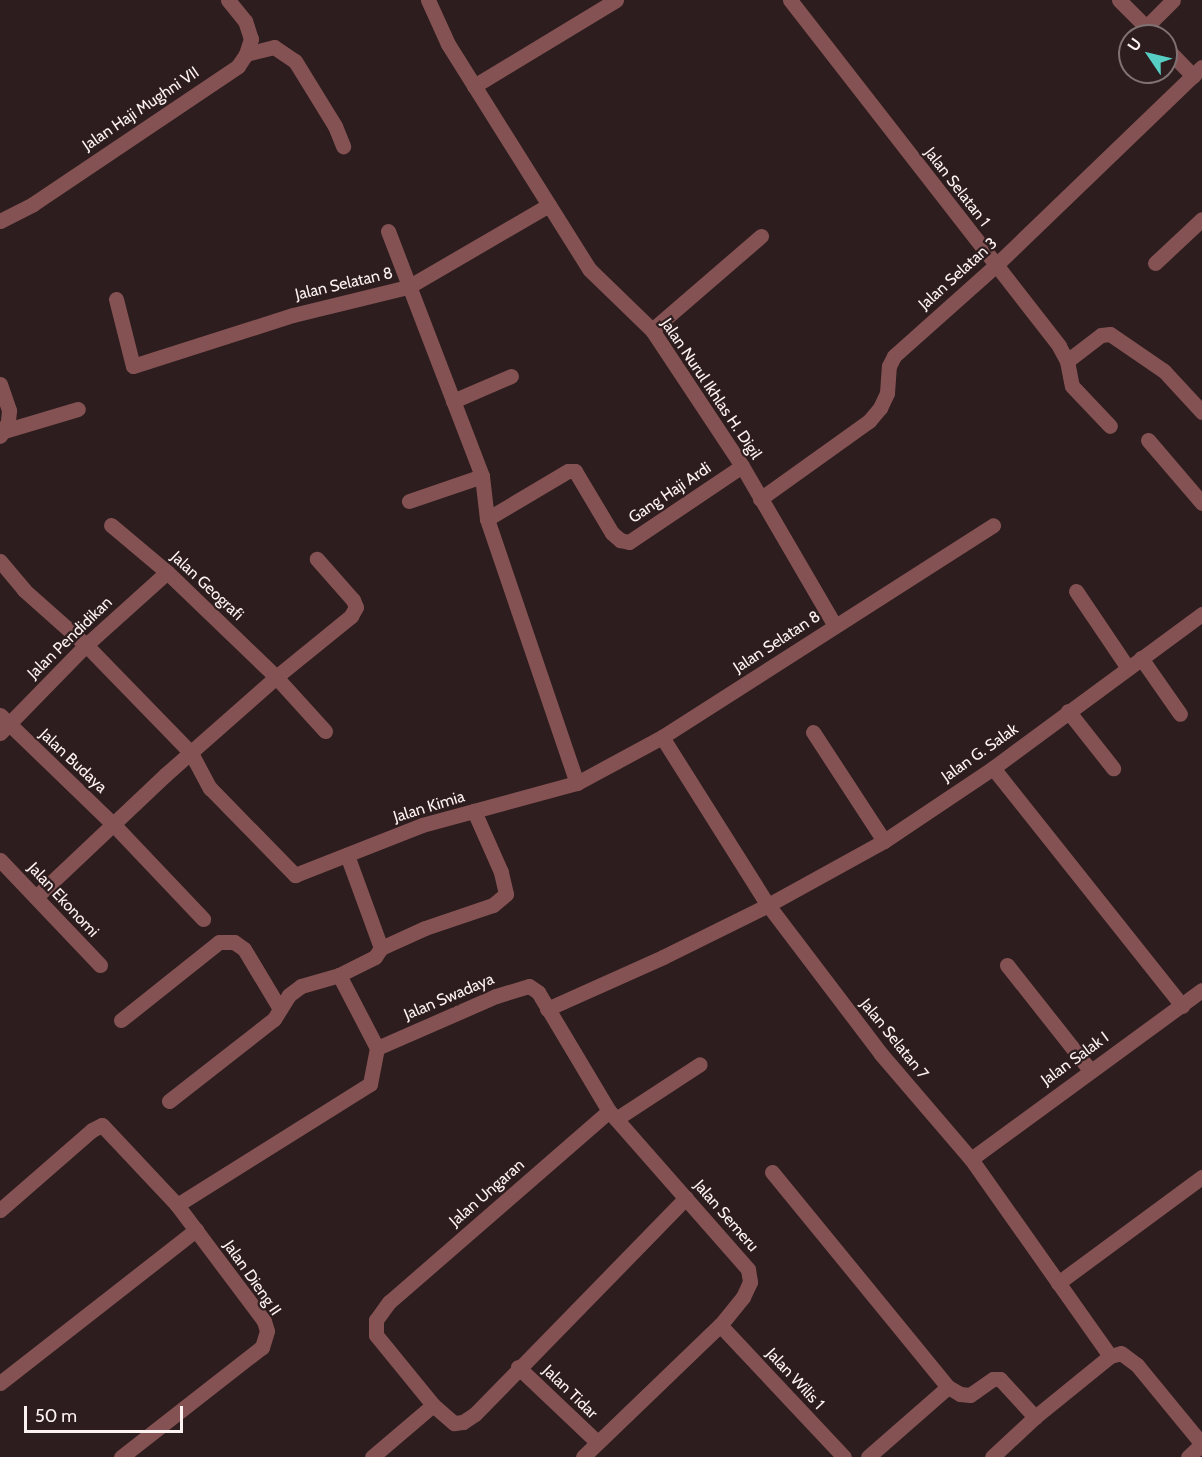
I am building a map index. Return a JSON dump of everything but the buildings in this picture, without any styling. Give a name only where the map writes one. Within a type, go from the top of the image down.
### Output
[{"type":"street","points":[[228,0],[245,21],[251,39],[246,54]]},
{"type":"street","name":"Jalan Nurul Ikhlas H. Digil","points":[[428,0],[448,44],[590,269],[652,330],[742,466],[835,626]]},
{"type":"street","points":[[474,86],[616,0]]},
{"type":"street","name":"Jalan Selatan 1","points":[[790,0],[1059,346],[1067,361],[1072,386],[1110,426]]},
{"type":"street","points":[[1119,0],[1142,24]]},
{"type":"street","points":[[1156,24],[1173,0]]},
{"type":"street","points":[[246,54],[274,47],[295,61],[335,126],[343,146]]},
{"type":"street","name":"Jalan Haji Mughni VII","points":[[0,221],[33,204],[107,155],[238,66],[246,54]]},
{"type":"street","points":[[1178,57],[1197,72]]},
{"type":"street","name":"Jalan Selatan 3","points":[[760,500],[869,421],[887,393],[889,366],[894,356],[995,266],[1197,72]]},
{"type":"street","name":"Jalan Selatan 8","points":[[116,299],[133,366],[293,315],[408,287],[549,205]]},
{"type":"street","points":[[1155,263],[1202,219]]},
{"type":"street","points":[[388,231],[482,476],[487,519],[577,783]]},
{"type":"street","points":[[652,330],[761,236]]},
{"type":"street","points":[[1067,361],[1101,335],[1110,334],[1164,371],[1202,412]]},
{"type":"street","points":[[453,401],[511,376]]},
{"type":"street","points":[[0,384],[9,410],[2,434]]},
{"type":"street","points":[[2,434],[78,409]]},
{"type":"street","points":[[1148,440],[1202,504]]},
{"type":"street","name":"Gang Haji Ardi","points":[[487,519],[568,471],[575,471],[612,533],[620,540],[628,542],[742,466]]},
{"type":"street","points":[[409,501],[482,476]]},
{"type":"street","name":"Jalan Geografi","points":[[111,525],[166,572],[276,677],[325,731]]},
{"type":"street","name":"Jalan Selatan 8","points":[[577,783],[662,737],[993,525]]},
{"type":"street","points":[[36,897],[276,677],[351,616],[356,607],[353,600],[316,560]]},
{"type":"street","points":[[0,561],[24,590],[86,645],[191,753]]},
{"type":"street","name":"Jalan Pendidikan","points":[[3,724],[166,572]]},
{"type":"street","points":[[1077,591],[1128,668]]},
{"type":"street","name":"Jalan G. Salak","points":[[768,905],[884,841],[993,768],[1202,614]]},
{"type":"street","points":[[1141,658],[1180,714]]},
{"type":"street","points":[[1068,711],[1113,768]]},
{"type":"street","name":"Jalan Budaya","points":[[3,724],[113,824],[203,920]]},
{"type":"street","points":[[813,732],[884,841]]},
{"type":"street","name":"Jalan Selatan 7","points":[[662,737],[768,905],[881,1054],[970,1159],[1110,1356]]},
{"type":"street","name":"Jalan Kimia","points":[[191,753],[210,788],[295,875],[422,825],[577,783]]},
{"type":"street","points":[[993,768],[1182,1006]]},
{"type":"street","points":[[169,1101],[234,1048],[256,1035],[274,1019],[289,995],[301,986],[339,975],[375,957],[381,948],[425,928],[493,905],[506,894],[501,872],[474,811]]},
{"type":"street","points":[[347,855],[381,948]]},
{"type":"street","name":"Jalan Ekonomi","points":[[0,860],[100,966]]},
{"type":"street","points":[[548,1009],[663,957],[768,905]]},
{"type":"street","points":[[121,1020],[219,942],[234,942],[244,949],[280,1009]]},
{"type":"street","points":[[1007,965],[1090,1070]]},
{"type":"street","points":[[177,1205],[370,1084],[376,1048],[339,975]]},
{"type":"street","name":"Jalan Swadaya","points":[[376,1048],[516,988],[529,986],[538,992],[548,1009]]},
{"type":"street","name":"Jalan Salak I","points":[[970,1159],[1202,990]]},
{"type":"street","name":"Jalan Semeru","points":[[548,1009],[612,1115],[748,1269],[750,1282],[743,1297],[720,1325],[583,1457]]},
{"type":"street","name":"Jalan Ungaran","points":[[432,1405],[376,1335],[376,1320],[389,1302],[612,1115],[700,1064]]},
{"type":"street","name":"Jalan Dieng II","points":[[0,1210],[92,1130],[102,1125],[177,1205],[264,1321],[267,1331],[262,1347],[122,1457]]},
{"type":"street","points":[[772,1172],[948,1387],[960,1395],[970,1395],[993,1379],[1000,1379],[1035,1417]]},
{"type":"street","points":[[1058,1283],[1202,1177]]},
{"type":"street","points":[[372,1457],[432,1405],[454,1423],[463,1422],[475,1414],[518,1367],[686,1198]]},
{"type":"street","points":[[0,1383],[196,1230]]},
{"type":"street","name":"Jalan Wilis 1","points":[[720,1325],[844,1457]]},
{"type":"street","points":[[992,1457],[1035,1417],[1110,1356],[1121,1353],[1137,1365],[1202,1444],[1188,1457]]},
{"type":"street","name":"Jalan Tidar","points":[[518,1367],[597,1442]]},
{"type":"street","points":[[868,1457],[948,1387]]}]
